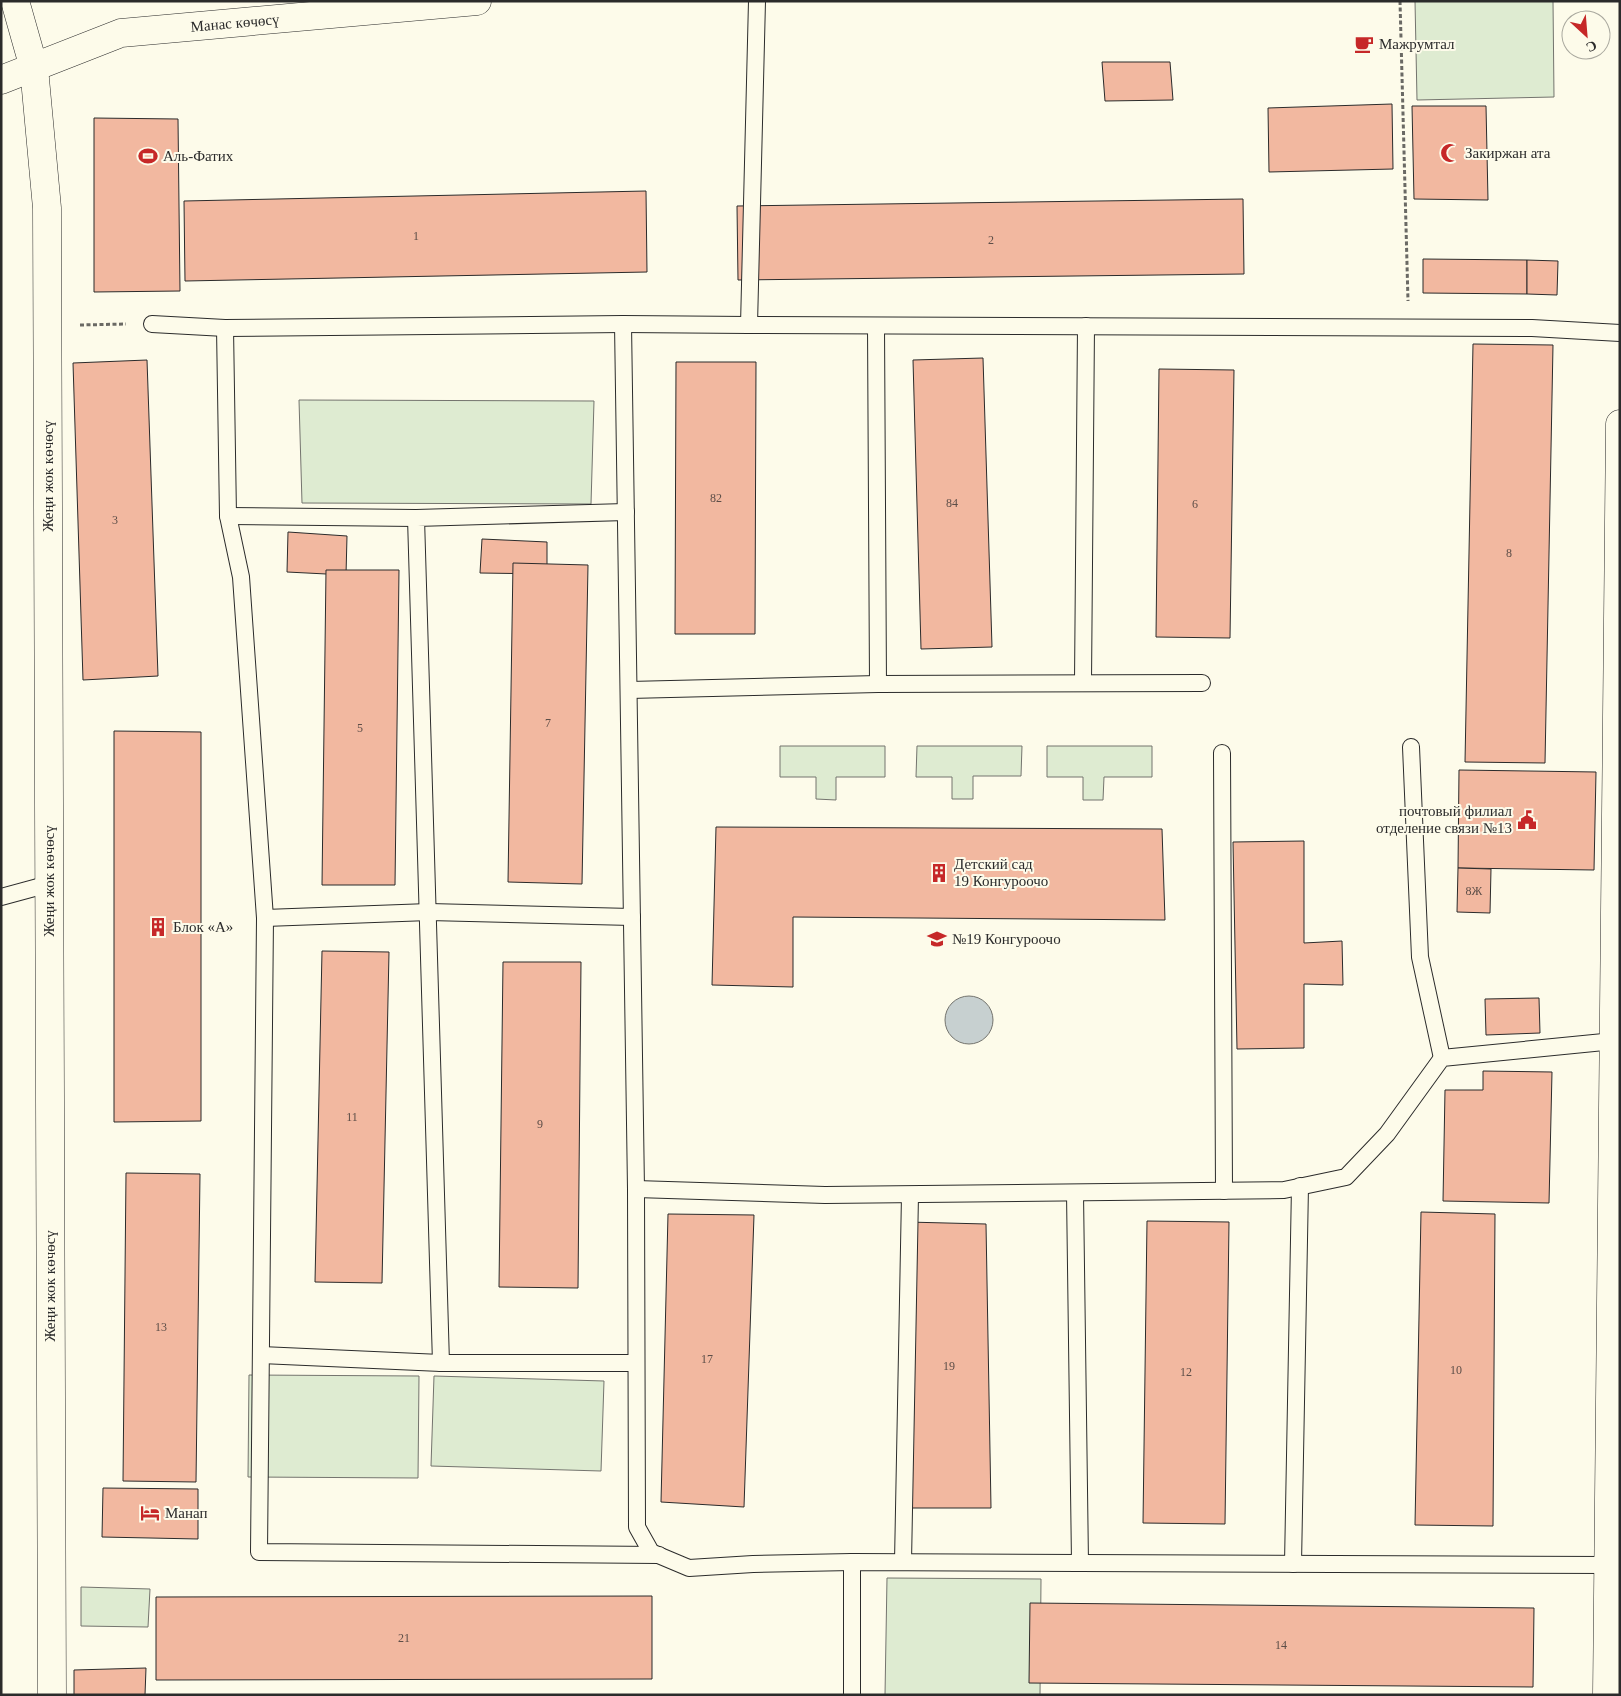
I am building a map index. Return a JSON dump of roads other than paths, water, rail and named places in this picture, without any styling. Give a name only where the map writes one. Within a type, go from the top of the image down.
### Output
[{"type":"main road","name":"Жеңи жок көчөсү","points":[[15,1],[34,68],[47,208],[52,1695]]},
{"type":"main road","name":"Манас көчөсү","points":[[1,80],[121,33],[477,1]]},
{"type":"main road","points":[[1607,1695],[1620,424]]},
{"type":"lane","points":[[749,325],[757,1]]},
{"type":"lane","points":[[152,324],[225,328],[623,324],[1532,328],[1620,333]]},
{"type":"lane","points":[[623,324],[636,1189],[637,1527],[650,1552],[689,1568],[753,1564],[852,1562],[1609,1565]]},
{"type":"lane","points":[[876,326],[878,684]]},
{"type":"lane","points":[[1083,682],[1086,326]]},
{"type":"lane","points":[[225,328],[228,516],[242,578],[265,918],[260,1355],[260,1552],[659,1555]]},
{"type":"lane","points":[[228,516],[416,518],[626,512]]},
{"type":"lane","points":[[416,518],[441,1363]]},
{"type":"lane","points":[[628,690],[878,684],[1202,682]]},
{"type":"lane","points":[[636,1189],[826,1195],[1284,1190],[1346,1177],[1387,1134],[1442,1058],[1420,957],[1412,747]]},
{"type":"lane","points":[[1222,753],[1224,1191]]},
{"type":"lane","points":[[1,897],[49,884]]},
{"type":"lane","points":[[265,918],[429,912],[632,917]]},
{"type":"lane","points":[[1442,1058],[1614,1041]]},
{"type":"lane","points":[[1293,1564],[1300,1186]]},
{"type":"lane","points":[[1075,1193],[1080,1563]]},
{"type":"lane","points":[[903,1562],[910,1195]]},
{"type":"lane","points":[[260,1355],[441,1363],[636,1363]]},
{"type":"lane","points":[[852,1562],[852,1695]]},
{"type":"place","name":"Мажрумтал","points":[[1364,44]]},
{"type":"place","name":"Закиржан ата","points":[[1450,153]]},
{"type":"place","name":"Аль-Фатих","points":[[148,156]]},
{"type":"place","name":"почтовый филиал отделение связи №13","points":[[1527,820]]},
{"type":"place","name":"Детский сад 19 Конгуроочо","points":[[939,873]]},
{"type":"place","name":"Блок «А»","points":[[158,927]]},
{"type":"place","name":"№19 Конгуроочо","points":[[937,939]]},
{"type":"place","name":"Манап","points":[[150,1513]]}]
